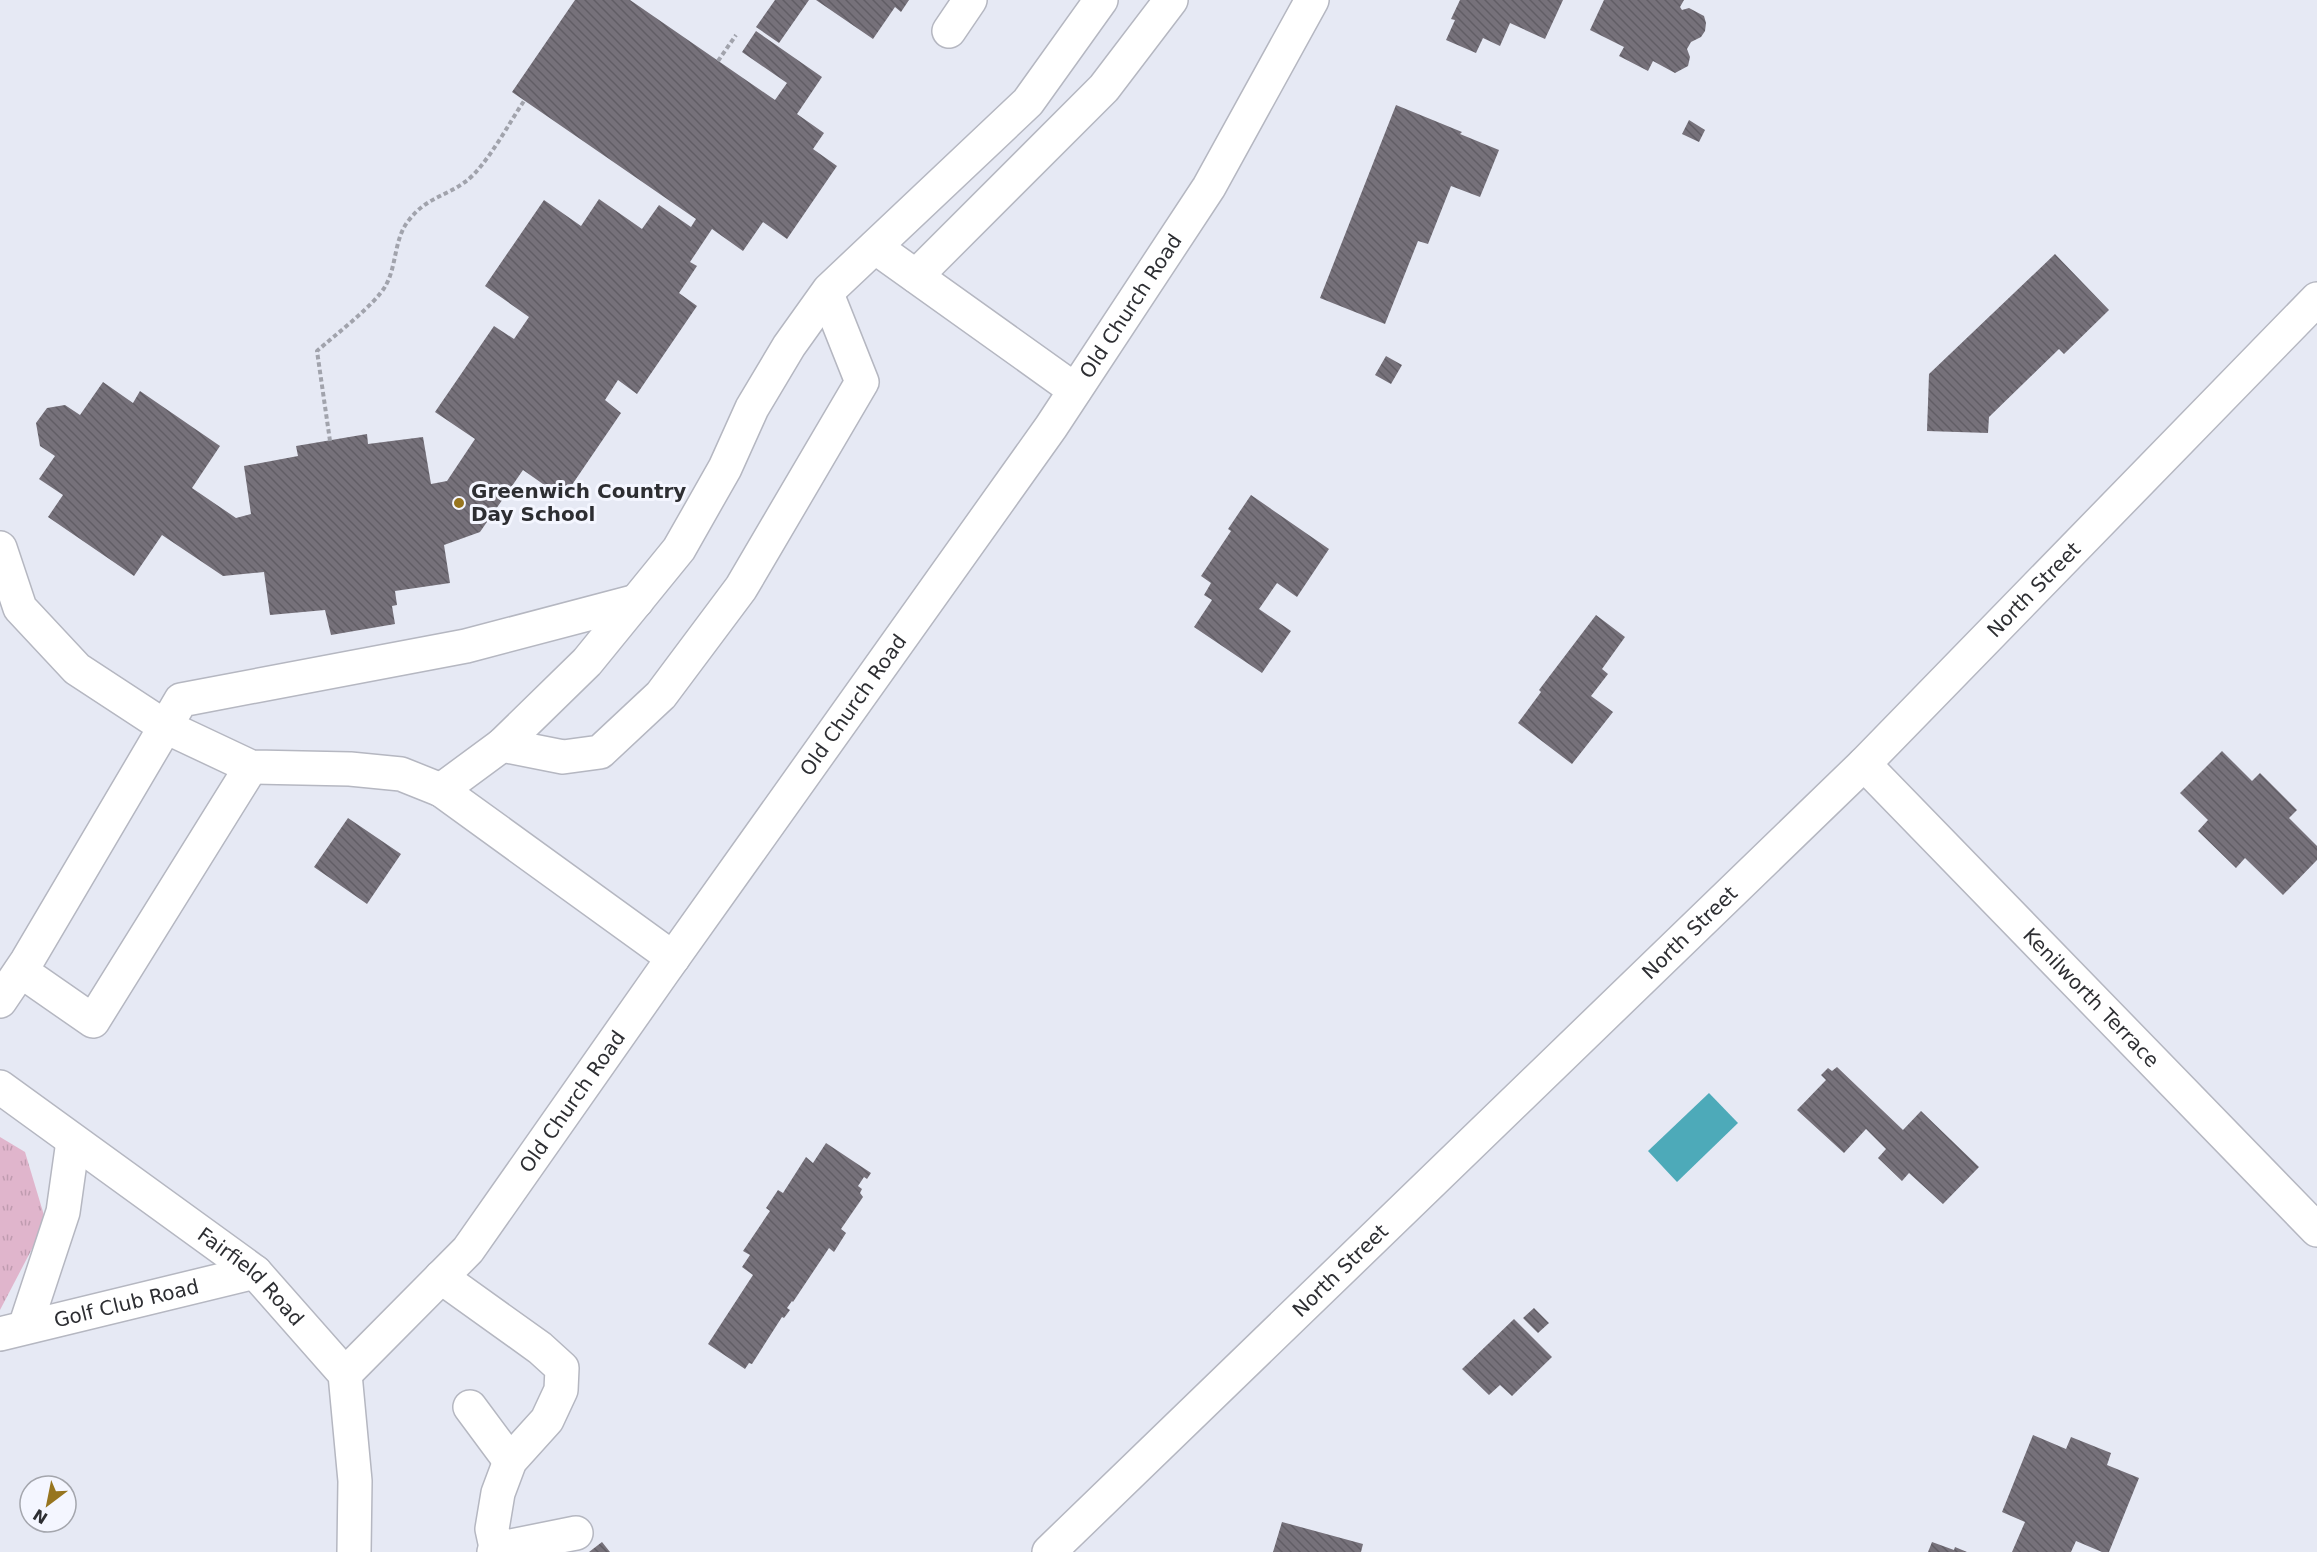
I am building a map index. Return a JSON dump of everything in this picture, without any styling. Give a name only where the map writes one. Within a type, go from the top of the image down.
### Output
[{"type":"street","points":[[949,31],[970,0]]},
{"type":"street","points":[[441,790],[502,745],[587,662],[679,549],[725,468],[752,408],[789,346],[827,294],[1028,102],[1101,0]]},
{"type":"street","points":[[916,276],[1104,88],[1171,0]]},
{"type":"street","name":"Old Church Road","points":[[345,1374],[468,1250],[1051,427],[1209,187],[1312,0]]},
{"type":"street","points":[[875,246],[1075,390]]},
{"type":"street","points":[[502,745],[563,757],[600,752],[661,695],[741,588],[862,382],[827,294]]},
{"type":"street","name":"North Street","points":[[1049,1552],[1864,764],[2317,299]]},
{"type":"street","points":[[0,548],[20,608],[77,669],[164,726],[251,767],[350,769],[400,774],[441,790],[673,958]]},
{"type":"street","points":[[0,1001],[21,970],[181,700],[466,646],[637,601]]},
{"type":"street","name":"Kenilworth Terrace","points":[[1864,764],[2317,1230]]},
{"type":"street","points":[[21,970],[93,1021],[251,767]]},
{"type":"street","name":"Fairfield Road","points":[[0,1087],[255,1272],[345,1374]]},
{"type":"street","points":[[13,1330],[63,1212],[73,1141]]},
{"type":"street","name":"Golf Club Road","points":[[13,1330],[255,1272]]},
{"type":"street","points":[[441,1277],[540,1348],[562,1368],[561,1390],[547,1420],[510,1461],[498,1493],[492,1529],[496,1551],[576,1533]]},
{"type":"street","points":[[345,1374],[355,1481],[354,1552]]},
{"type":"street","points":[[470,1407],[510,1461]]},
{"type":"path","points":[[718,61],[736,35]]},
{"type":"path","points":[[330,441],[317,351],[386,286],[407,222],[426,202],[464,183],[476,172],[524,101]]},
{"type":"green space","points":[[0,1137],[25,1152],[46,1222],[0,1310]]},
{"type":"water","points":[[1709,1093],[1738,1123],[1677,1182],[1648,1151]]},
{"type":"building","points":[[575,0],[630,0],[775,100],[787,83],[742,52],[756,31],[822,77],[797,114],[824,133],[813,149],[837,166],[787,239],[763,222],[743,251],[712,229],[690,262],[697,266],[679,293],[697,306],[637,394],[618,380],[605,400],[621,413],[563,498],[523,470],[480,532],[444,545],[450,583],[395,591],[397,605],[392,606],[395,624],[331,635],[325,610],[270,615],[264,572],[223,576],[162,535],[134,576],[48,517],[63,495],[39,479],[55,456],[40,446],[36,423],[47,408],[65,405],[80,415],[103,382],[133,403],[140,391],[220,446],[192,488],[236,518],[251,514],[244,466],[298,456],[296,446],[367,434],[368,444],[423,437],[431,484],[447,481],[475,439],[435,412],[494,326],[514,339],[529,317],[485,286],[544,200],[581,226],[599,199],[642,229],[659,205],[691,227],[696,219],[512,92]]},
{"type":"building","points":[[775,0],[809,0],[779,43],[756,27]]},
{"type":"building","points":[[816,0],[909,0],[901,12],[895,7],[873,39]]},
{"type":"building","points":[[1460,0],[1563,0],[1545,39],[1510,23],[1500,46],[1483,38],[1476,53],[1446,40],[1455,20],[1451,19]]},
{"type":"building","points":[[1604,0],[1684,0],[1680,7],[1682,10],[1689,8],[1704,16],[1706,23],[1701,37],[1691,42],[1687,49],[1690,57],[1688,66],[1675,73],[1653,61],[1648,71],[1619,56],[1624,47],[1590,30]]},
{"type":"building","points":[[1396,105],[1499,150],[1480,197],[1451,186],[1428,244],[1418,241],[1385,324],[1320,298]]},
{"type":"building","points":[[1689,120],[1705,130],[1699,142],[1682,134]]},
{"type":"building","points":[[2055,254],[2109,310],[2064,354],[2059,349],[1989,417],[1988,433],[1927,431],[1929,374]]},
{"type":"building","points":[[1386,356],[1402,365],[1391,384],[1375,375]]},
{"type":"building","points":[[1251,495],[1329,549],[1297,597],[1277,583],[1259,609],[1291,631],[1262,673],[1194,627],[1212,600],[1204,595],[1211,583],[1201,576],[1231,531],[1228,529]]},
{"type":"building","points":[[1596,615],[1625,637],[1602,669],[1608,674],[1591,696],[1613,712],[1572,764],[1518,723],[1541,692],[1539,690]]},
{"type":"building","points":[[2222,751],[2252,781],[2260,773],[2297,810],[2289,818],[2317,846],[2317,860],[2283,895],[2245,858],[2236,868],[2198,831],[2208,820],[2180,793]]},
{"type":"building","points":[[348,818],[401,854],[367,904],[314,867]]},
{"type":"building","points":[[1837,1067],[1903,1130],[1921,1111],[1979,1167],[1943,1204],[1909,1173],[1902,1181],[1878,1158],[1886,1149],[1866,1129],[1844,1153],[1797,1110],[1826,1080],[1821,1075],[1828,1068],[1832,1071]]},
{"type":"building","points":[[826,1143],[871,1173],[867,1179],[864,1177],[858,1186],[862,1189],[860,1193],[863,1197],[841,1229],[846,1233],[834,1252],[829,1248],[787,1308],[790,1310],[784,1318],[782,1317],[752,1364],[749,1363],[745,1369],[708,1344],[753,1275],[742,1267],[750,1255],[743,1251],[770,1211],[766,1208],[778,1190],[783,1193],[806,1157],[813,1163]]},
{"type":"building","points":[[1534,1308],[1549,1323],[1538,1333],[1523,1318]]},
{"type":"building","points":[[1514,1319],[1552,1357],[1512,1396],[1500,1385],[1489,1395],[1462,1369]]},
{"type":"building","points":[[2033,1435],[2066,1449],[2071,1437],[2111,1453],[2107,1465],[2139,1478],[2109,1552],[2102,1552],[2076,1541],[2071,1552],[2012,1552],[2025,1522],[2002,1512]]},
{"type":"building","points":[[1282,1522],[1363,1544],[1361,1552],[1273,1552]]},
{"type":"building","points":[[602,1542],[610,1552],[589,1552]]},
{"type":"building","points":[[1932,1542],[1954,1550],[1955,1547],[1967,1552],[1928,1552]]},
{"type":"place","name":"Greenwich Country Day School","points":[[459,503]]}]
